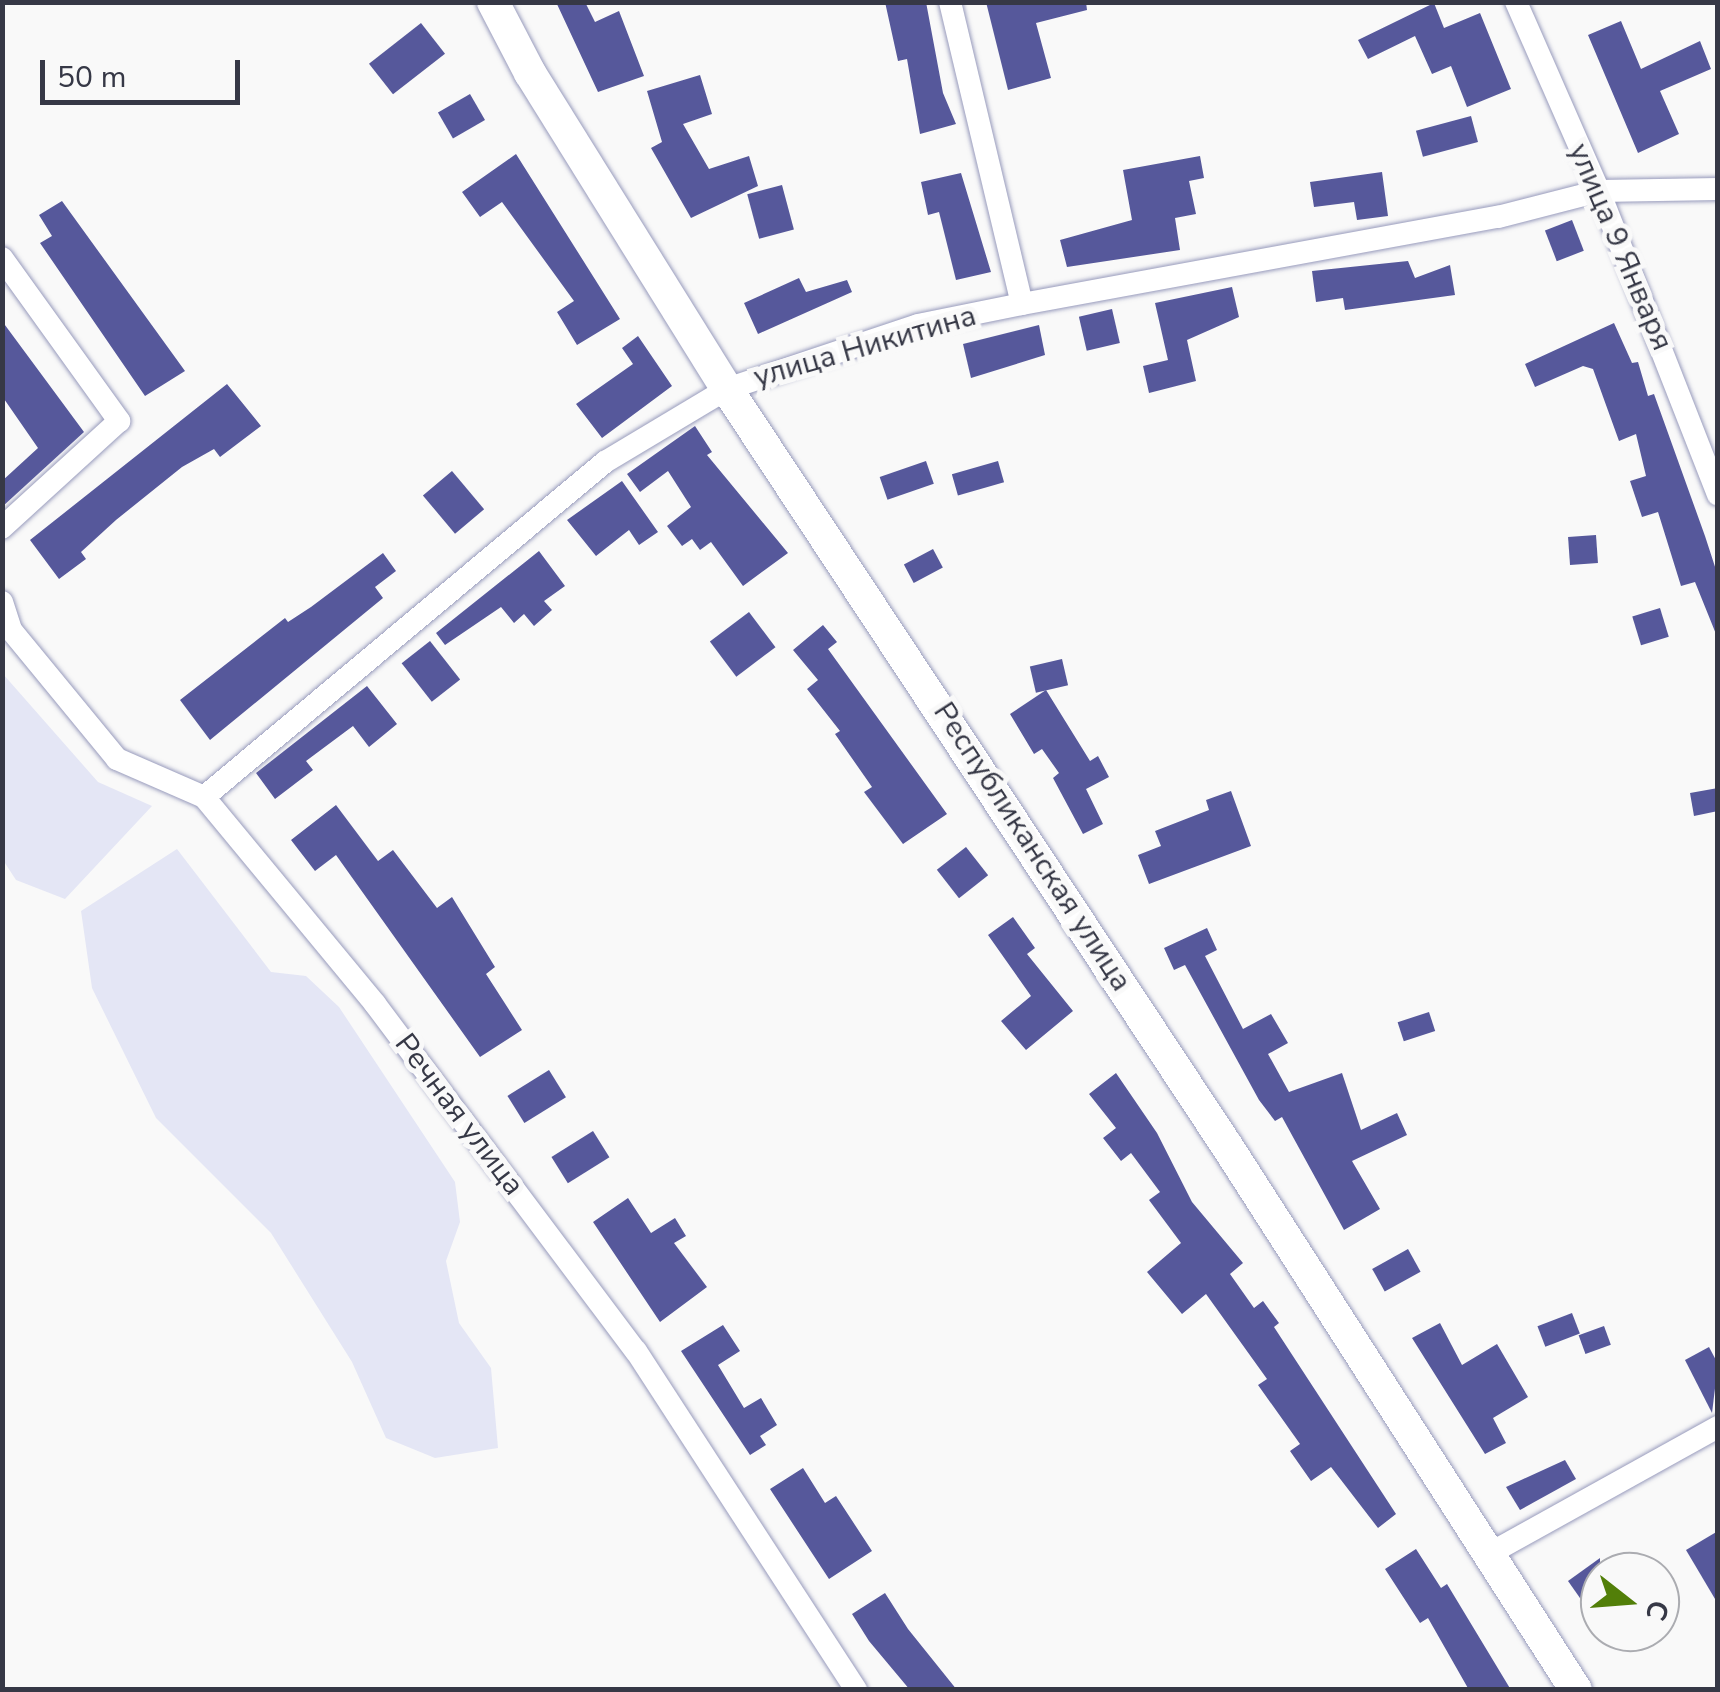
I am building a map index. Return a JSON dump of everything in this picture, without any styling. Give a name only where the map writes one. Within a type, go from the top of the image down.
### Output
[{"type":"street","name":"Республиканская улица","points":[[493,2],[727,388],[1228,1146],[1576,1690]]},
{"type":"street","points":[[950,2],[1022,304]]},
{"type":"street","name":"улица 9 Января","points":[[1516,2],[1599,191],[1718,494]]},
{"type":"street","name":"улица Никитина","points":[[204,797],[605,462],[727,388],[918,325],[1022,304],[1498,217],[1599,191],[1718,188]]},
{"type":"street","points":[[2,258],[119,422],[2,528]]},
{"type":"street","name":"Речная улица","points":[[2,602],[11,630],[117,759],[204,797],[375,1004],[636,1351],[856,1690]]},
{"type":"street","points":[[1487,1554],[1718,1426]]},
{"type":"shaded area","points":[[3,674],[98,782],[152,806],[65,899],[16,880],[3,860]]},
{"type":"shaded area","points":[[177,849],[271,972],[306,976],[339,1007],[455,1182],[460,1222],[446,1261],[459,1323],[491,1368],[498,1448],[435,1458],[386,1438],[352,1362],[271,1233],[156,1118],[92,988],[81,911]]},
{"type":"building","points":[[556,2],[585,2],[595,22],[619,11],[644,76],[598,92]]},
{"type":"building","points":[[885,2],[926,2],[943,93],[956,124],[920,134],[907,59],[898,61]]},
{"type":"building","points":[[986,2],[1086,2],[1087,10],[1036,23],[1051,78],[1008,90]]},
{"type":"building","points":[[1434,3],[1444,28],[1480,13],[1511,89],[1467,107],[1451,66],[1432,74],[1415,36],[1368,59],[1358,40]]},
{"type":"building","points":[[1621,21],[1641,69],[1700,41],[1711,69],[1660,91],[1679,134],[1638,153],[1588,35]]},
{"type":"building","points":[[421,23],[445,54],[393,94],[369,64]]},
{"type":"building","points":[[700,75],[712,114],[683,124],[709,169],[749,156],[758,186],[691,218],[651,148],[662,142],[647,91]]},
{"type":"building","points":[[470,94],[485,120],[453,138],[438,112]]},
{"type":"building","points":[[1471,116],[1478,142],[1423,157],[1416,131]]},
{"type":"building","points":[[516,154],[620,319],[577,345],[557,312],[574,301],[502,202],[480,217],[462,192]]},
{"type":"building","points":[[1200,156],[1204,178],[1189,181],[1196,214],[1175,218],[1180,250],[1067,267],[1060,240],[1132,220],[1123,170]]},
{"type":"building","points":[[1382,172],[1388,216],[1357,220],[1354,202],[1314,207],[1310,182]]},
{"type":"building","points":[[961,173],[991,272],[956,280],[939,212],[928,215],[921,182]]},
{"type":"building","points":[[782,185],[794,229],[759,239],[747,194]]},
{"type":"building","points":[[62,201],[185,371],[145,396],[40,243],[52,236],[39,215]]},
{"type":"building","points":[[1572,220],[1584,251],[1557,261],[1545,230]]},
{"type":"building","points":[[1408,261],[1415,278],[1450,265],[1455,295],[1345,310],[1343,298],[1316,302],[1312,271]]},
{"type":"building","points":[[799,278],[806,292],[847,280],[852,292],[758,334],[744,303]]},
{"type":"building","points":[[1232,287],[1239,317],[1187,340],[1196,381],[1149,393],[1143,366],[1168,360],[1155,303]]},
{"type":"building","points":[[1112,309],[1120,343],[1087,351],[1079,317]]},
{"type":"building","points":[[2,321],[84,432],[2,507],[2,481],[38,448],[2,396]]},
{"type":"building","points":[[1614,323],[1632,363],[1638,362],[1648,396],[1654,394],[1705,536],[1718,576],[1718,639],[1695,582],[1681,586],[1658,512],[1642,517],[1630,481],[1646,476],[1636,434],[1619,441],[1593,369],[1583,366],[1535,387],[1525,364]]},
{"type":"building","points":[[1039,325],[1045,355],[971,378],[963,344]]},
{"type":"building","points":[[638,336],[672,386],[602,438],[576,404],[633,364],[622,348]]},
{"type":"building","points":[[227,384],[261,426],[220,457],[214,449],[182,467],[116,520],[81,552],[86,559],[59,579],[30,540]]},
{"type":"building","points":[[695,426],[712,452],[707,455],[788,553],[743,586],[711,542],[700,550],[692,539],[682,546],[667,526],[691,507],[668,471],[640,492],[627,474]]},
{"type":"building","points":[[926,461],[934,484],[887,500],[880,477]]},
{"type":"building","points":[[998,461],[1004,482],[958,495],[952,474]]},
{"type":"building","points":[[452,471],[484,509],[455,534],[423,495]]},
{"type":"building","points":[[622,481],[658,532],[639,545],[629,530],[596,556],[567,520]]},
{"type":"building","points":[[1596,535],[1598,563],[1570,565],[1568,537]]},
{"type":"building","points":[[933,549],[943,568],[914,583],[904,564]]},
{"type":"building","points":[[539,551],[565,586],[544,601],[552,610],[534,626],[524,614],[514,623],[501,607],[445,645],[436,633]]},
{"type":"building","points":[[383,553],[396,571],[375,587],[383,598],[210,740],[180,700],[285,618],[288,622],[311,607]]},
{"type":"building","points":[[1660,608],[1669,637],[1641,645],[1632,616]]},
{"type":"building","points":[[749,612],[775,647],[736,677],[710,641]]},
{"type":"building","points":[[823,625],[837,642],[828,649],[947,814],[903,844],[864,792],[872,787],[835,734],[840,731],[807,689],[818,680],[793,650]]},
{"type":"building","points":[[430,641],[460,680],[432,702],[402,663]]},
{"type":"building","points":[[1062,659],[1068,685],[1036,693],[1030,666]]},
{"type":"building","points":[[367,686],[397,724],[369,747],[353,726],[306,761],[313,770],[275,799],[256,773]]},
{"type":"building","points":[[1046,690],[1090,761],[1098,756],[1109,777],[1086,789],[1103,824],[1083,834],[1053,778],[1059,773],[1042,749],[1034,754],[1010,714]]},
{"type":"building","points":[[1718,788],[1718,811],[1694,816],[1690,793]]},
{"type":"building","points":[[1231,791],[1251,846],[1149,884],[1138,855],[1161,846],[1155,831],[1209,810],[1206,800]]},
{"type":"building","points":[[336,805],[378,861],[393,850],[437,908],[452,897],[495,967],[486,974],[522,1030],[480,1057],[336,855],[315,871],[291,840]]},
{"type":"building","points":[[966,847],[988,875],[959,898],[937,870]]},
{"type":"building","points":[[1013,917],[1035,948],[1027,954],[1073,1011],[1026,1050],[1001,1021],[1031,996],[988,935]]},
{"type":"building","points":[[1207,928],[1217,950],[1205,956],[1243,1029],[1271,1014],[1288,1043],[1268,1054],[1289,1092],[1342,1073],[1361,1130],[1397,1113],[1407,1135],[1352,1161],[1380,1209],[1344,1230],[1282,1117],[1275,1121],[1259,1100],[1185,965],[1174,970],[1164,948]]},
{"type":"building","points":[[1429,1012],[1435,1031],[1404,1041],[1398,1022]]},
{"type":"building","points":[[549,1070],[566,1097],[524,1123],[507,1096]]},
{"type":"building","points":[[1116,1073],[1157,1133],[1192,1202],[1243,1263],[1230,1274],[1254,1308],[1263,1301],[1279,1323],[1274,1327],[1396,1514],[1378,1528],[1331,1467],[1311,1481],[1290,1451],[1300,1444],[1258,1385],[1267,1379],[1206,1294],[1182,1314],[1147,1272],[1181,1243],[1149,1200],[1160,1192],[1131,1153],[1121,1161],[1103,1138],[1116,1128],[1089,1094]]},
{"type":"building","points":[[593,1131],[609,1157],[568,1183],[551,1157]]},
{"type":"building","points":[[628,1198],[651,1233],[675,1218],[686,1236],[674,1243],[707,1287],[660,1322],[593,1222]]},
{"type":"building","points":[[1408,1249],[1421,1272],[1385,1292],[1372,1269]]},
{"type":"building","points":[[1572,1313],[1580,1334],[1545,1347],[1537,1326]]},
{"type":"building","points":[[1440,1323],[1462,1365],[1497,1344],[1528,1397],[1493,1418],[1506,1443],[1485,1454],[1412,1338]]},
{"type":"building","points":[[723,1325],[740,1351],[718,1365],[744,1408],[761,1398],[777,1425],[760,1436],[766,1445],[750,1455],[681,1351]]},
{"type":"building","points":[[1604,1326],[1611,1345],[1585,1354],[1579,1335]]},
{"type":"building","points":[[1709,1347],[1718,1364],[1712,1413],[1685,1360]]},
{"type":"building","points":[[1565,1460],[1576,1479],[1520,1510],[1506,1487]]},
{"type":"building","points":[[803,1468],[825,1503],[836,1496],[872,1551],[829,1579],[770,1489]]},
{"type":"building","points":[[1718,1531],[1718,1604],[1686,1550]]},
{"type":"building","points":[[1416,1549],[1441,1588],[1447,1584],[1511,1690],[1469,1690],[1428,1618],[1420,1623],[1385,1569]]},
{"type":"building","points":[[1580,1572],[1580,1598],[1568,1581]]},
{"type":"building","points":[[885,1593],[957,1690],[910,1690],[869,1641],[852,1614]]}]
